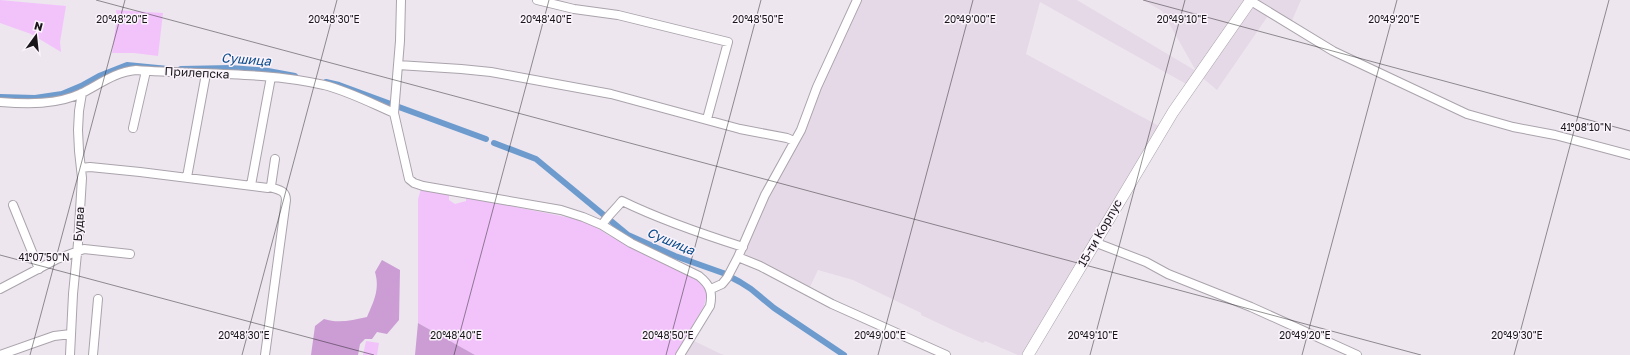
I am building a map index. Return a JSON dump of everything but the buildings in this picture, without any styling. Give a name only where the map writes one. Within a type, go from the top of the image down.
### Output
[{"type":"main road","name":"15-ти Корпус","points":[[1028,355],[1172,112],[1251,0]]},
{"type":"street","points":[[401,0],[400,41],[394,113],[409,179],[414,183],[560,210],[583,216],[606,219],[631,243],[699,276],[711,289],[712,296],[710,306],[680,355]]},
{"type":"street","points":[[537,0],[574,9],[618,16],[728,42],[707,119]]},
{"type":"street","points":[[711,289],[722,284],[727,278],[738,257],[766,195],[801,130],[817,87],[857,0]]},
{"type":"street","points":[[1251,0],[1332,50],[1467,114],[1513,128],[1555,135],[1630,155]]},
{"type":"street","points":[[398,65],[461,69],[611,94],[794,141]]},
{"type":"street","name":"Прилепска","points":[[0,102],[23,104],[44,103],[82,93],[111,77],[127,71],[146,71],[271,77],[324,85],[394,113]]},
{"type":"street","points":[[133,128],[146,71]]},
{"type":"street","points":[[187,177],[206,74]]},
{"type":"street","points":[[251,186],[271,77]]},
{"type":"street","name":"Будва","points":[[70,355],[78,243],[81,168],[78,124],[82,93]]},
{"type":"street","points":[[270,187],[275,159]]},
{"type":"street","points":[[81,168],[90,166],[187,177],[251,186],[270,187],[282,191],[286,196],[286,200],[266,355]]},
{"type":"street","points":[[606,219],[615,211],[622,201],[650,215],[706,236],[743,247]]},
{"type":"street","points":[[13,205],[39,269]]},
{"type":"street","points":[[1094,242],[1146,262],[1168,274],[1251,307],[1357,355]]},
{"type":"street","points":[[0,289],[39,269],[84,249],[130,254]]},
{"type":"street","points":[[738,257],[760,266],[832,304],[946,355]]},
{"type":"street","points":[[94,355],[98,299]]},
{"type":"street","points":[[0,355],[54,336],[71,334]]},
{"type":"shaded area","points":[[0,0],[66,6],[60,42],[61,52],[31,34],[0,23]]},
{"type":"shaded area","points":[[861,0],[1077,0],[1196,71],[1162,11],[1143,0],[1301,0],[1290,25],[1270,13],[1217,90],[1199,75],[1188,85],[1040,2],[1026,54],[1159,126],[1023,355],[1018,355],[985,341],[983,343],[955,331],[853,280],[818,270],[809,289],[743,254]]},
{"type":"shaded area","points":[[116,10],[163,13],[158,56],[134,53],[112,53],[117,17]]},
{"type":"shaded area","points":[[421,189],[449,193],[449,200],[455,204],[466,201],[466,197],[571,218],[593,225],[608,235],[689,275],[703,284],[707,293],[704,306],[675,355],[475,355],[418,323],[418,199]]},
{"type":"shaded area","points":[[382,260],[400,270],[399,320],[387,334],[377,332],[372,339],[365,339],[360,344],[358,355],[311,355],[315,326],[324,319],[340,321],[367,317],[377,289],[375,272]]},
{"type":"shaded area","points":[[418,323],[475,355],[415,355]]},
{"type":"shaded area","points":[[690,339],[719,353],[724,355],[680,355]]},
{"type":"shaded area","points":[[366,341],[379,343],[377,355],[363,355]]},
{"type":"waterway","name":"Сушица","points":[[0,97],[35,98],[62,94],[99,76],[127,65],[168,69]]},
{"type":"waterway","name":"Сушица","points":[[181,69],[231,68],[268,71],[295,76]]},
{"type":"waterway","name":"Сушица","points":[[326,82],[339,85],[486,139]]},
{"type":"waterway","name":"Сушица","points":[[494,143],[536,159],[628,235],[675,256],[723,273],[740,282],[774,308],[844,355]]}]
